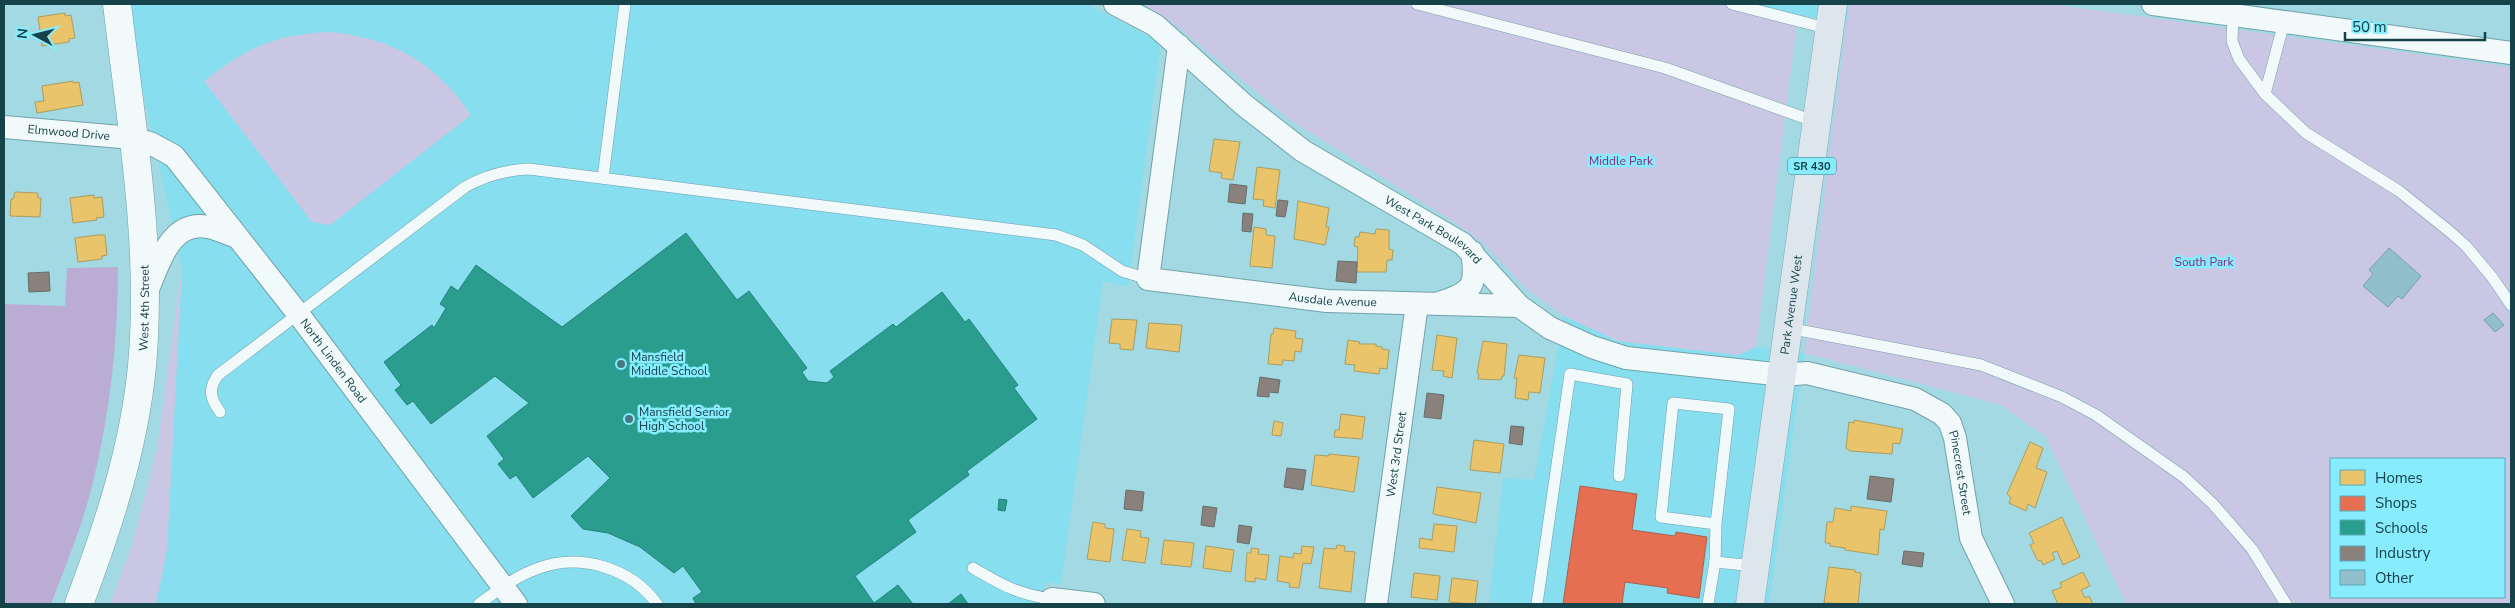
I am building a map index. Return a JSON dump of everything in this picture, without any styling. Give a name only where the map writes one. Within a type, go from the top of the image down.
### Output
[{"type":"main road","name":"West 4th Street","points":[[79,604],[104,537],[128,450],[142,367],[145,296],[142,206],[117,4]]},
{"type":"main road","name":"Park Avenue West","points":[[1750,604],[1818,122],[1831,16]]},
{"type":"street","name":"West Park Boulevard","points":[[1116,4],[1154,26],[1250,110],[1303,151],[1453,237],[1472,252],[1519,306],[1531,316],[1557,331],[1592,347],[1627,371],[1782,375]]},
{"type":"street","points":[[2153,4],[2233,15],[2271,15],[2511,52]]},
{"type":"street","points":[[1148,279],[1179,46]]},
{"type":"street","name":"Elmwood Drive","points":[[4,128],[133,138]]},
{"type":"street","name":"North Linden Road","points":[[133,138],[150,143],[174,156],[299,314],[516,604]]},
{"type":"street","points":[[145,296],[170,241],[181,232],[192,227],[207,227],[237,237]]},
{"type":"street","points":[[1426,304],[1458,297],[1468,291],[1474,282],[1475,272],[1472,252]]},
{"type":"street","name":"Ausdale Avenue","points":[[1148,279],[1327,301],[1519,306]]},
{"type":"street","name":"West 3rd Street","points":[[1376,604],[1426,304]]},
{"type":"street","name":"Pinecrest Street","points":[[1782,375],[1807,373],[1906,397],[1925,403],[1942,414],[1950,424],[1955,438],[1972,538],[2003,604]]},
{"type":"street","points":[[1051,602],[1094,604]]},
{"type":"lane","points":[[603,178],[625,4]]},
{"type":"lane","points":[[1417,4],[1665,68],[1818,122]]},
{"type":"lane","points":[[1732,4],[1831,16]]},
{"type":"lane","points":[[2233,15],[2232,41],[2239,59],[2265,94],[2306,133],[2404,195],[2449,231],[2477,259],[2511,305]]},
{"type":"lane","points":[[2265,94],[2271,15]]},
{"type":"lane","points":[[220,412],[211,400],[210,390],[218,374],[465,187],[482,177],[499,172],[530,169],[1056,235],[1083,245],[1122,271],[1148,279]]},
{"type":"lane","points":[[1788,328],[1980,365],[2062,397],[2096,414],[2160,460],[2214,504],[2252,549],[2286,604]]},
{"type":"lane","points":[[1536,604],[1570,374],[1627,371],[1619,476]]},
{"type":"lane","points":[[1708,604],[1715,562],[1716,524],[1729,408],[1673,403],[1661,517],[1716,524]]},
{"type":"lane","points":[[479,604],[503,586],[540,568],[581,562],[622,574],[639,585],[657,604]]},
{"type":"lane","points":[[1715,562],[1755,566]]},
{"type":"lane","points":[[972,568],[1010,590],[1051,602]]},
{"type":"shaded area","name":"Mansfield Senior High School","points":[[130,4],[1087,4],[1161,43],[1128,287],[1103,281],[1061,584],[1045,582],[1042,604],[156,604],[167,550],[182,267],[139,74]]},
{"type":"shaded area","points":[[1753,4],[1849,4],[1847,21],[1798,15]]},
{"type":"shaded area","points":[[118,267],[115,350],[108,405],[92,486],[79,531],[51,604],[4,604],[4,304],[65,306],[67,268]]},
{"type":"shaded area","points":[[1564,316],[1618,341],[1738,355],[1756,347],[1804,353],[1769,604],[1489,604],[1503,478],[1534,480]]},
{"type":"green space","name":"Middle Park","points":[[1143,4],[1753,4],[1798,15],[1756,347],[1738,355],[1618,341],[1564,316],[1528,290],[1483,243],[1457,224],[1290,120],[1169,20]]},
{"type":"green space","name":"South Park","points":[[1849,4],[2050,4],[2511,67],[2511,604],[2126,604],[2046,437],[2001,405],[1804,353]]},
{"type":"green space","points":[[332,32],[376,41],[412,57],[443,81],[471,115],[330,225],[312,222],[204,81],[249,51],[278,39],[312,33]]},
{"type":"green space","points":[[182,267],[167,550],[156,604],[110,604],[132,545],[157,448]]},
{"type":"building: Homes","points":[[65,13],[65,16],[71,15],[75,38],[69,39],[69,42],[42,46],[38,17]]},
{"type":"building: Homes","points":[[73,81],[73,83],[79,82],[83,105],[37,113],[35,102],[44,101],[42,86]]},
{"type":"building: Homes","points":[[1214,139],[1240,142],[1233,180],[1221,178],[1222,173],[1209,171]]},
{"type":"building: Homes","points":[[1257,167],[1280,170],[1275,208],[1263,206],[1264,200],[1253,199]]},
{"type":"building: Homes","points":[[15,192],[38,193],[38,198],[41,198],[40,217],[10,216],[11,199],[13,199]]},
{"type":"building: Homes","points":[[94,195],[94,198],[102,197],[104,217],[96,218],[97,220],[73,223],[70,198]]},
{"type":"building: Homes","points":[[1298,201],[1329,208],[1326,227],[1329,227],[1325,245],[1294,239]]},
{"type":"building: Homes","points":[[1254,227],[1266,229],[1266,235],[1275,236],[1272,268],[1250,266]]},
{"type":"building: Homes","points":[[1376,229],[1389,230],[1389,249],[1393,250],[1392,260],[1387,260],[1386,272],[1357,272],[1358,247],[1354,246],[1355,237],[1359,237],[1360,232],[1375,234]]},
{"type":"building: Homes","points":[[105,235],[107,255],[102,256],[102,259],[78,262],[75,238]]},
{"type":"building: Homes","points":[[1112,319],[1137,320],[1133,350],[1120,349],[1120,344],[1109,343]]},
{"type":"building: Homes","points":[[1149,323],[1182,325],[1179,352],[1146,348]]},
{"type":"building: Homes","points":[[1274,328],[1296,331],[1295,338],[1303,339],[1301,352],[1295,351],[1294,361],[1283,360],[1282,365],[1268,364],[1271,334],[1273,334]]},
{"type":"building: Homes","points":[[1437,335],[1457,338],[1452,378],[1443,376],[1444,371],[1432,370]]},
{"type":"building: Homes","points":[[1348,340],[1360,342],[1359,344],[1376,344],[1376,346],[1382,347],[1382,349],[1389,350],[1387,369],[1380,368],[1379,374],[1354,371],[1355,365],[1345,364]]},
{"type":"building: Homes","points":[[1483,341],[1507,344],[1504,376],[1502,376],[1501,380],[1478,379],[1479,374],[1477,373]]},
{"type":"building: Homes","points":[[1519,355],[1545,358],[1540,393],[1529,392],[1528,400],[1515,398],[1517,378],[1514,378]]},
{"type":"building: Homes","points":[[1341,414],[1365,417],[1362,439],[1334,437],[1335,430],[1339,430]]},
{"type":"building: Homes","points":[[1854,420],[1903,429],[1900,444],[1893,443],[1892,454],[1850,451],[1846,448],[1849,422],[1854,423]]},
{"type":"building: Homes","points":[[1274,421],[1283,423],[1281,436],[1272,435]]},
{"type":"building: Homes","points":[[1474,440],[1504,444],[1500,473],[1470,470]]},
{"type":"building: Homes","points":[[2030,442],[2043,448],[2036,468],[2047,472],[2035,508],[2028,504],[2026,511],[2009,503],[2011,498],[2007,494]]},
{"type":"building: Homes","points":[[1329,454],[1359,457],[1354,492],[1311,485],[1315,455],[1329,456]]},
{"type":"building: Homes","points":[[1437,487],[1481,493],[1476,523],[1433,514]]},
{"type":"building: Homes","points":[[1851,506],[1887,511],[1884,530],[1880,529],[1878,555],[1845,550],[1845,548],[1830,546],[1830,543],[1825,543],[1827,522],[1833,522],[1835,508],[1851,511]]},
{"type":"building: Homes","points":[[2062,517],[2080,557],[2063,565],[2057,551],[2052,553],[2055,559],[2043,565],[2041,560],[2038,561],[2030,545],[2034,543],[2029,533]]},
{"type":"building: Homes","points":[[1093,522],[1105,524],[1105,528],[1114,529],[1110,562],[1087,559]]},
{"type":"building: Homes","points":[[1434,524],[1457,526],[1454,552],[1419,548],[1420,538],[1432,540]]},
{"type":"building: Homes","points":[[1127,529],[1141,531],[1140,537],[1149,538],[1145,563],[1122,560]]},
{"type":"building: Homes","points":[[1164,540],[1194,543],[1191,567],[1161,564]]},
{"type":"building: Homes","points":[[1337,545],[1345,546],[1344,551],[1355,552],[1351,592],[1319,588],[1324,548],[1336,549]]},
{"type":"building: Homes","points":[[1206,546],[1234,550],[1231,572],[1203,568]]},
{"type":"building: Homes","points":[[1302,546],[1314,547],[1311,564],[1303,563],[1299,588],[1289,587],[1290,583],[1277,581],[1280,556],[1293,558],[1294,553],[1301,554]]},
{"type":"building: Homes","points":[[1251,548],[1259,549],[1258,554],[1269,555],[1266,580],[1255,578],[1255,582],[1245,581],[1247,553],[1251,553]]},
{"type":"building: Homes","points":[[1829,567],[1855,570],[1855,572],[1861,573],[1858,604],[1824,603]]},
{"type":"building: Homes","points":[[2083,572],[2090,586],[2081,590],[2085,598],[2089,596],[2093,604],[2058,604],[2052,591],[2062,587],[2060,583]]},
{"type":"building: Homes","points":[[1414,573],[1440,576],[1437,600],[1411,597]]},
{"type":"building: Homes","points":[[1452,578],[1478,581],[1475,604],[1449,602]]},
{"type":"building: Shops","points":[[1580,486],[1637,494],[1632,530],[1675,536],[1676,532],[1707,537],[1699,598],[1667,593],[1668,588],[1625,582],[1622,604],[1563,604]]},
{"type":"building: Schools","points":[[686,233],[737,300],[749,291],[807,368],[802,372],[808,381],[827,383],[834,377],[830,371],[893,324],[896,327],[942,292],[965,322],[969,319],[1018,385],[1014,388],[1037,419],[967,471],[969,475],[908,520],[916,532],[855,576],[874,603],[898,585],[913,604],[696,604],[693,598],[702,592],[683,566],[674,573],[640,547],[608,533],[583,529],[571,516],[610,478],[588,456],[533,498],[516,475],[510,479],[498,464],[504,459],[487,436],[529,403],[495,376],[431,424],[413,401],[407,405],[395,390],[401,385],[384,362],[432,325],[434,328],[446,308],[440,304],[451,286],[458,291],[476,265],[562,327]]},
{"type":"building: Schools","points":[[999,499],[1007,500],[1005,511],[998,510]]},
{"type":"building: Schools","points":[[961,594],[968,604],[948,604]]},
{"type":"building: Industry","points":[[1230,184],[1247,186],[1245,204],[1228,202]]},
{"type":"building: Industry","points":[[1278,200],[1288,201],[1285,217],[1276,216]]},
{"type":"building: Industry","points":[[1243,213],[1253,214],[1251,232],[1242,231]]},
{"type":"building: Industry","points":[[1338,261],[1357,262],[1356,283],[1336,281]]},
{"type":"building: Industry","points":[[49,272],[50,291],[29,292],[28,273]]},
{"type":"building: Industry","points":[[1260,377],[1280,380],[1278,393],[1269,392],[1269,397],[1257,396]]},
{"type":"building: Industry","points":[[1427,393],[1444,395],[1441,419],[1424,417]]},
{"type":"building: Industry","points":[[1511,426],[1524,427],[1522,445],[1509,443]]},
{"type":"building: Industry","points":[[1287,468],[1306,470],[1303,490],[1284,487]]},
{"type":"building: Industry","points":[[1870,476],[1894,479],[1891,502],[1867,499]]},
{"type":"building: Industry","points":[[1126,490],[1144,492],[1142,511],[1124,509]]},
{"type":"building: Industry","points":[[1203,506],[1217,508],[1214,527],[1201,525]]},
{"type":"building: Industry","points":[[1239,525],[1252,527],[1249,544],[1237,542]]},
{"type":"building: Industry","points":[[1904,551],[1924,553],[1922,567],[1902,564]]},
{"type":"building: Other","points":[[2389,248],[2421,276],[2402,299],[2398,296],[2388,307],[2363,286],[2373,274],[2369,270]]},
{"type":"building: Other","points":[[2493,313],[2504,325],[2495,332],[2484,320]]},
{"type":"place","name":"Mansfield Middle School","points":[[621,364]]},
{"type":"place","name":"Mansfield Senior High School","points":[[629,419]]}]
